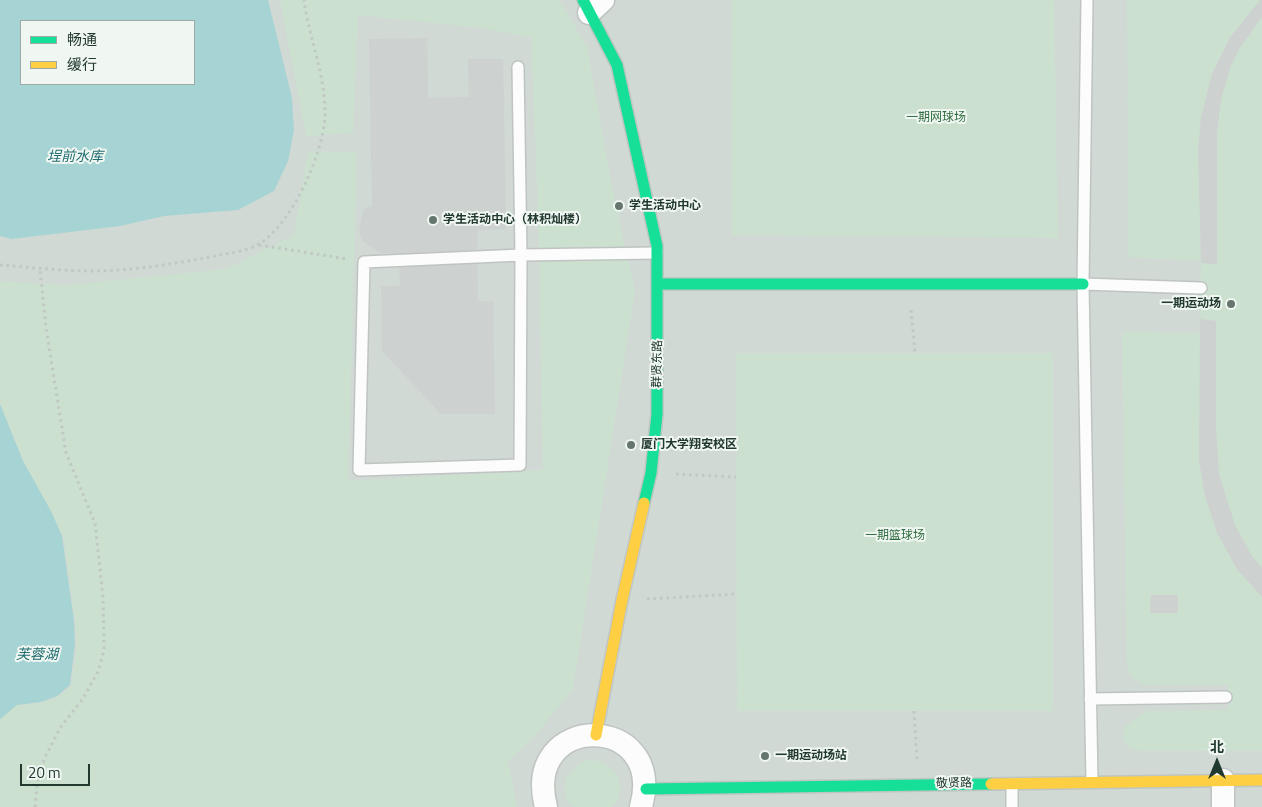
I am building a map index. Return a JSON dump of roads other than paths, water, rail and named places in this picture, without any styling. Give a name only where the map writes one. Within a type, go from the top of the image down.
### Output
[{"type":"street","name":"群贤东路","points":[[592,4],[617,65],[657,254],[658,284],[657,414],[651,473],[622,600],[596,735]]},
{"type":"street","points":[[658,284],[1084,284]]},
{"type":"street","points":[[546,807],[542,788],[544,770],[554,752],[568,741],[586,735],[604,735],[621,742],[634,754],[643,770],[643,798]]},
{"type":"street","points":[[1223,780],[1223,807]]},
{"type":"street","name":"敬贤路","points":[[643,798],[919,785],[1262,780]]},
{"type":"lane","points":[[1087,0],[1084,284],[1092,782]]},
{"type":"lane","points":[[518,68],[521,255],[520,465],[359,470],[364,262],[521,255],[657,254]]},
{"type":"lane","points":[[1084,284],[1201,288]]},
{"type":"lane","points":[[1090,699],[1226,697]]},
{"type":"lane","points":[[1012,783],[1012,807]]},
{"type":"water","name":"埕前水库","points":[[0,0],[268,0],[292,98],[294,130],[288,161],[274,191],[238,210],[164,216],[120,226],[12,239],[0,236]]},
{"type":"water","name":"芙蓉湖","points":[[0,404],[23,461],[52,513],[62,536],[74,621],[75,643],[70,685],[57,696],[41,702],[17,705],[0,719]]},
{"type":"place","name":"学生活动中心","points":[[619,206]]},
{"type":"place","name":"学生活动中心（林积灿楼）","points":[[433,220]]},
{"type":"place","name":"一期运动场","points":[[1231,304]]},
{"type":"place","name":"厦门大学翔安校区","points":[[631,445]]},
{"type":"place","name":"一期运动场站","points":[[765,756]]},
{"type":"park label","name":"一期网球场","points":[[936,118]]},
{"type":"park label","name":"一期篮球场","points":[[895,536]]}]
